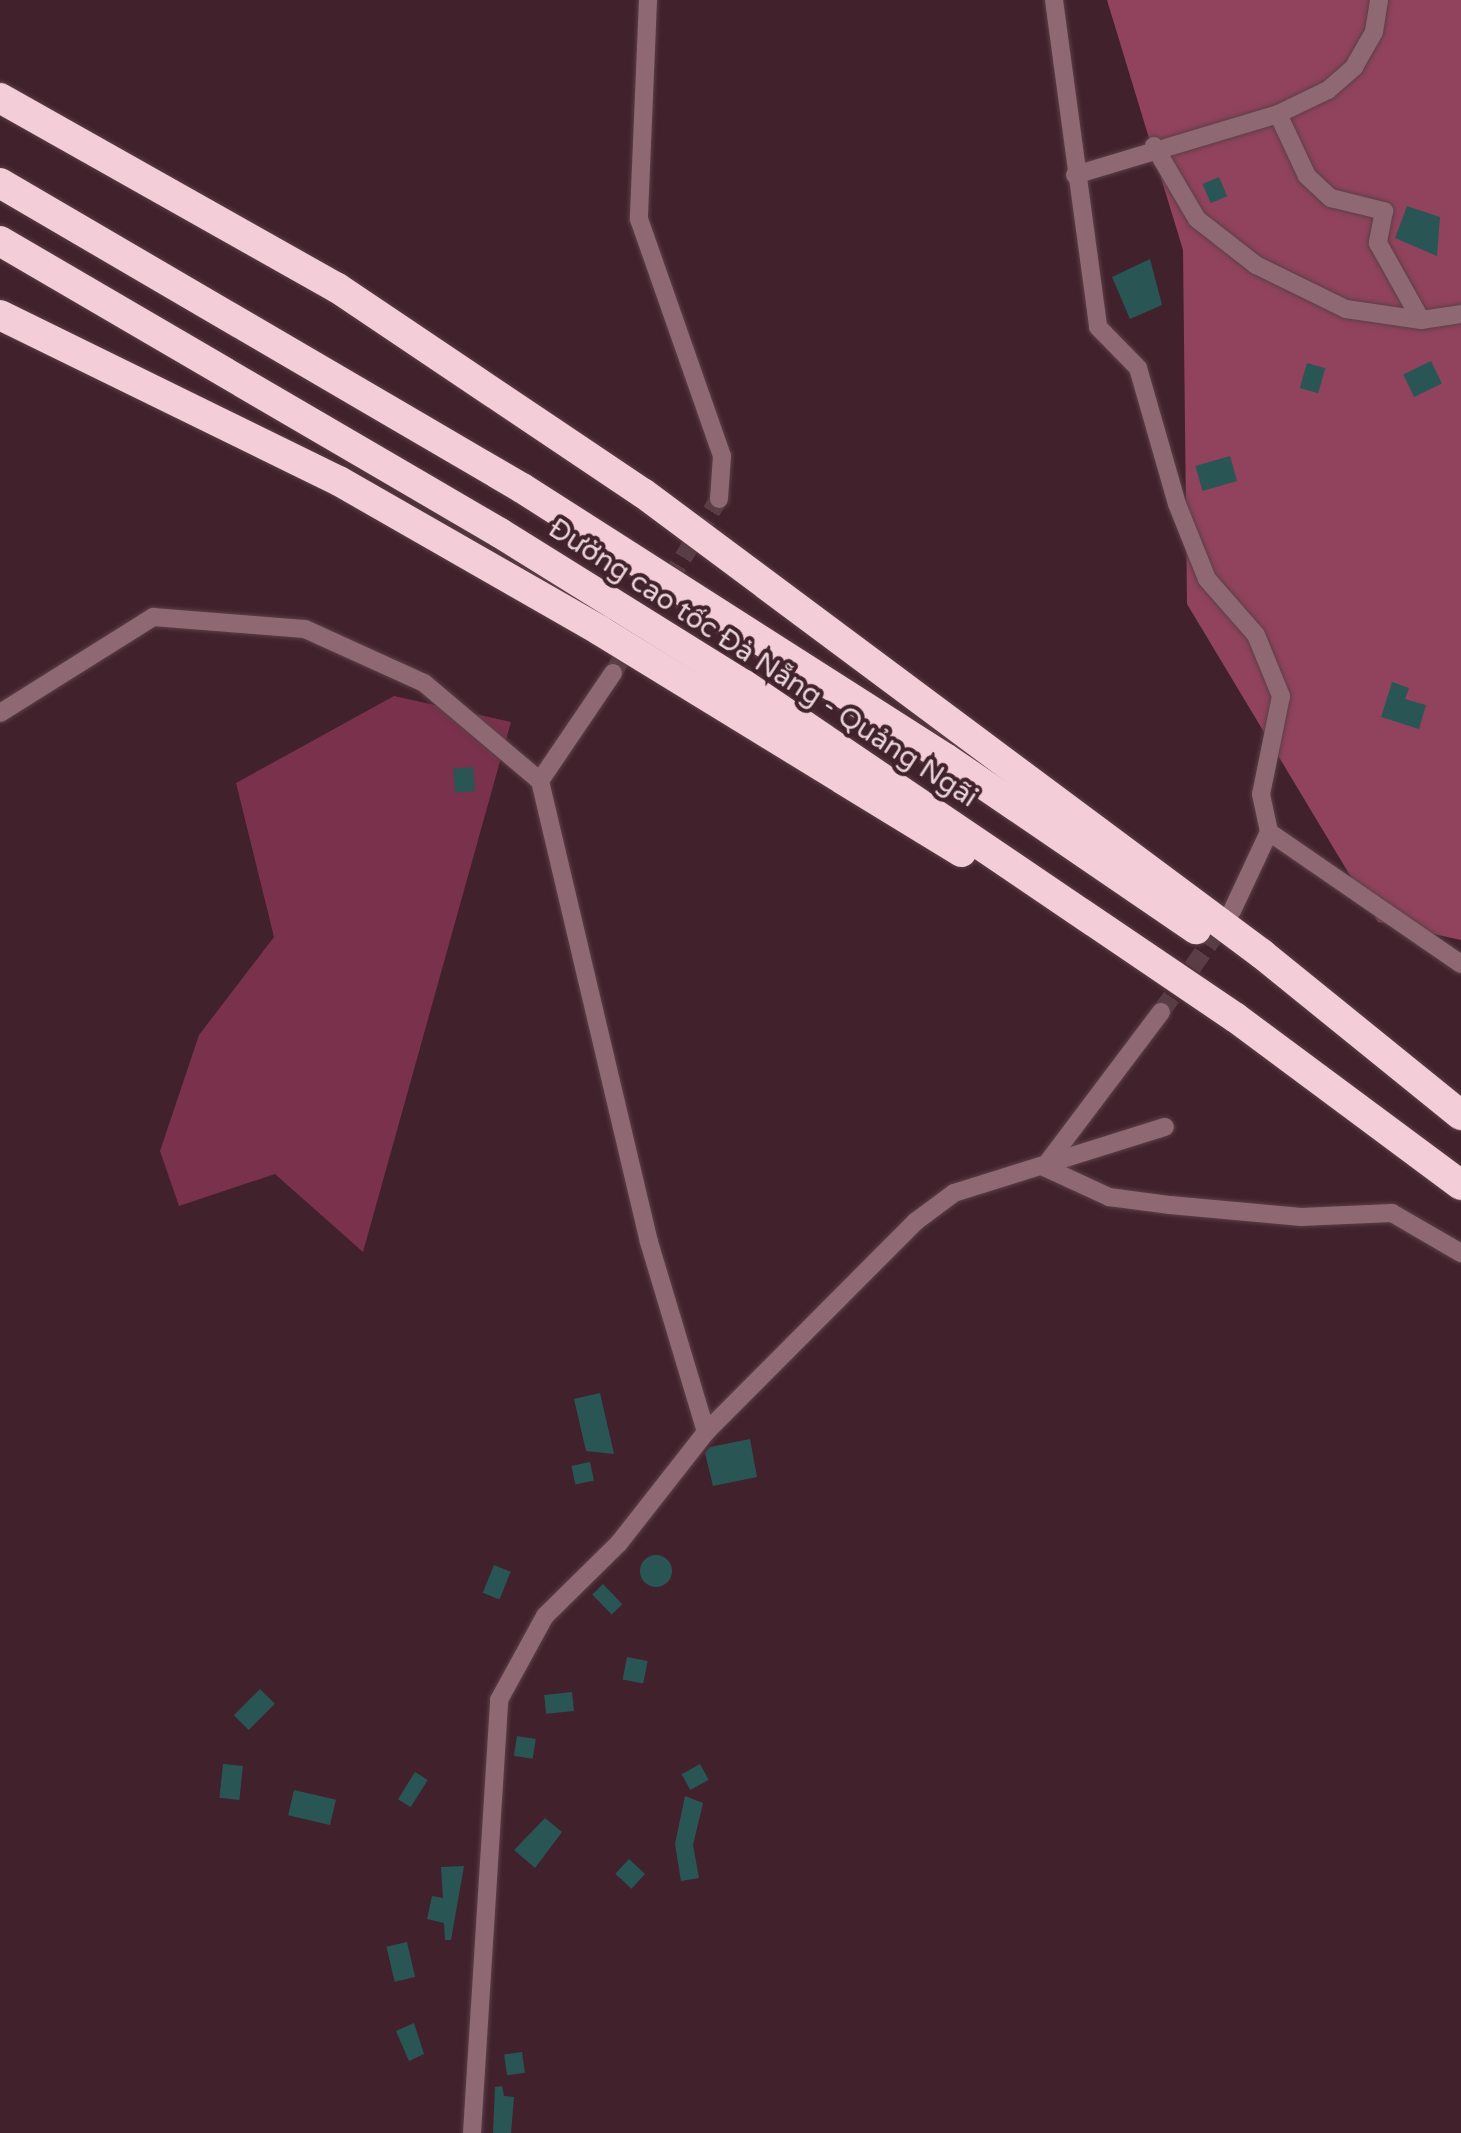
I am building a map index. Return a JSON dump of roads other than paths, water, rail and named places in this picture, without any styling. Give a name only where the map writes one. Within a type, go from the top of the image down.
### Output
[{"type":"highway","points":[[0,98],[336,287],[643,493],[1262,954],[1461,1118]]},
{"type":"highway","name":"Đường cao tốc Đà Nẵng - Quảng Ngãi","points":[[0,182],[522,488],[768,642],[1144,893],[1461,1118]]},
{"type":"highway","name":"Đường cao tốc Đà Nẵng - Quảng Ngãi","points":[[0,240],[500,532],[743,684],[1236,1018],[1461,1186]]},
{"type":"highway","points":[[0,315],[339,481],[599,630],[1236,1018]]},
{"type":"street","points":[[648,0],[638,219],[722,456],[719,499]]},
{"type":"street","points":[[1054,0],[1098,326],[1138,368],[1176,504],[1207,579],[1256,635],[1280,696],[1261,794],[1269,832],[1232,911]]},
{"type":"street","points":[[1075,174],[1154,146],[1278,114],[1328,90],[1354,67],[1374,32],[1379,0]]},
{"type":"street","points":[[1278,114],[1307,176],[1331,198],[1384,210],[1378,243],[1421,320]]},
{"type":"street","points":[[1154,146],[1198,219],[1256,264],[1346,308],[1421,320],[1461,314]]},
{"type":"street","points":[[0,713],[153,617],[305,629],[424,684],[540,781],[650,1242],[706,1432]]},
{"type":"street","points":[[540,781],[613,673]]},
{"type":"street","points":[[1269,832],[1461,964]]},
{"type":"street","points":[[1044,1167],[1161,1012]]},
{"type":"street","points":[[472,2133],[498,1700],[545,1616],[618,1543],[706,1432],[915,1222],[954,1192],[1165,1127]]},
{"type":"street","points":[[1044,1167],[1110,1197],[1301,1217],[1392,1214],[1461,1252]]},
{"type":"tunnel","points":[[613,673],[719,499]]},
{"type":"tunnel","points":[[1161,1012],[1227,918]]}]
